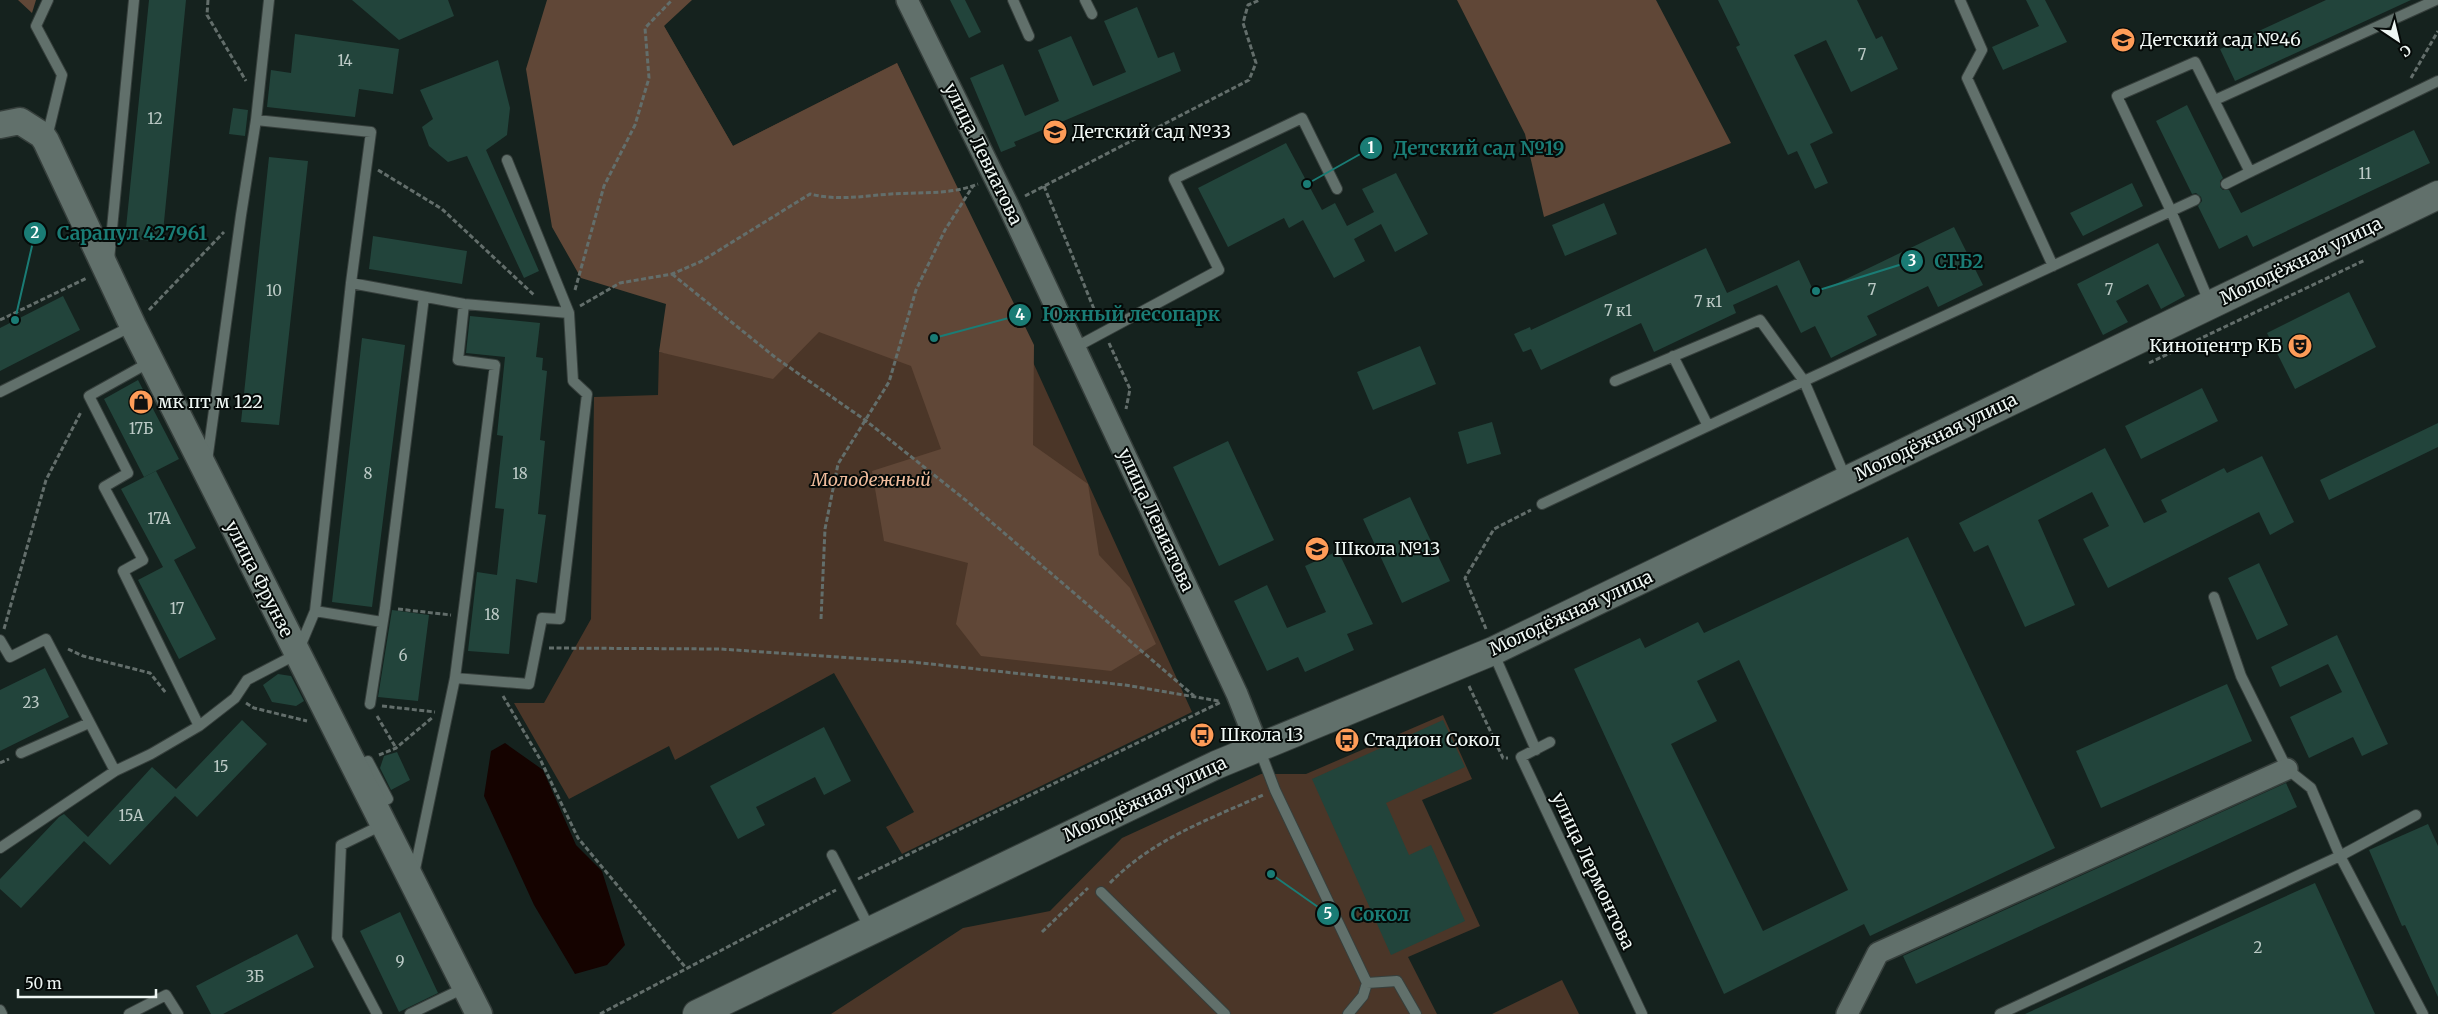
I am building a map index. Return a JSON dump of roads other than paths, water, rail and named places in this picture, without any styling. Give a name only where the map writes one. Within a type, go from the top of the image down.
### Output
[{"type":"main road","name":"Молодёжная улица","points":[[697,1014],[870,930],[1258,747],[1337,717],[1491,643],[1847,481],[2438,195]]},
{"type":"street","name":"улица Левиатова","points":[[907,0],[995,176],[1076,347],[1237,694],[1258,747]]},
{"type":"street","points":[[0,125],[20,121],[42,135],[46,141]]},
{"type":"street","name":"улица Фрунзе","points":[[46,141],[98,275],[132,326],[151,362],[297,654],[380,814],[478,1014]]},
{"type":"street","points":[[1847,1014],[1878,953],[2287,769]]},
{"type":"lane","points":[[46,141],[62,74],[36,26],[48,0]]},
{"type":"lane","points":[[98,275],[134,0]]},
{"type":"lane","points":[[206,472],[240,215],[256,120],[269,0]]},
{"type":"lane","points":[[1013,0],[1029,36]]},
{"type":"lane","points":[[1085,0],[1092,14]]},
{"type":"lane","points":[[1960,0],[1982,50],[1967,78],[2053,266]]},
{"type":"lane","points":[[2215,100],[2436,0]]},
{"type":"lane","points":[[2210,304],[2171,211],[2117,96],[2195,62],[2250,172]]},
{"type":"lane","points":[[2226,184],[2438,81]]},
{"type":"lane","points":[[1076,347],[1220,270],[1174,178],[1302,118],[1337,189]]},
{"type":"lane","points":[[0,848],[116,771],[151,754],[199,726],[235,698],[247,680],[297,654],[315,612],[351,283],[371,132],[256,120]]},
{"type":"lane","points":[[455,678],[529,684],[542,618],[560,619],[587,394],[573,381],[569,312],[507,160]]},
{"type":"lane","points":[[1542,504],[2195,200]]},
{"type":"lane","points":[[351,283],[464,304],[569,312]]},
{"type":"lane","points":[[370,704],[385,608],[424,297]]},
{"type":"lane","points":[[412,880],[455,678],[495,365],[458,360],[464,304]]},
{"type":"lane","points":[[1616,381],[1760,320],[1804,381],[1847,481]]},
{"type":"lane","points":[[0,392],[132,326]]},
{"type":"lane","points":[[1673,356],[1708,426]]},
{"type":"lane","points":[[151,362],[89,396],[128,473],[104,486],[143,560],[123,571],[199,726]]},
{"type":"lane","points":[[2214,597],[2241,676],[2287,769],[2311,788],[2340,856],[2424,1014]]},
{"type":"lane","points":[[315,612],[382,622]]},
{"type":"lane","points":[[1,637],[10,657],[46,639],[116,771]]},
{"type":"lane","points":[[1491,643],[1536,750],[1550,742]]},
{"type":"lane","points":[[21,754],[90,722]]},
{"type":"lane","name":"улица Левиатова","points":[[1258,747],[1276,790],[1367,983]]},
{"type":"lane","name":"улица Лермонтова","points":[[1536,750],[1521,757],[1642,1014]]},
{"type":"lane","points":[[376,1014],[337,938],[341,845],[380,814]]},
{"type":"lane","points":[[2000,1014],[2340,856],[2416,815]]},
{"type":"lane","points":[[832,855],[870,930]]},
{"type":"lane","points":[[1101,892],[1225,1014]]},
{"type":"lane","points":[[1348,1014],[1363,996],[1367,983],[1398,981],[1416,1014]]},
{"type":"lane","points":[[410,1014],[465,987]]},
{"type":"lane","points":[[129,1014],[166,995],[178,1014]]},
{"type":"lane","points":[[0,1010],[2,1014]]},
{"type":"place","name":"Детский сад №46","points":[[2123,40]]},
{"type":"place","name":"Детский сад №33","points":[[1055,132]]},
{"type":"place","name":"Детский сад №19","points":[[1307,184]]},
{"type":"place","name":"СГБ2","points":[[1816,291]]},
{"type":"place","name":"Сарапул 427961","points":[[15,320]]},
{"type":"place","name":"Южный лесопарк","points":[[934,338]]},
{"type":"place","name":"Киноцентр КБ","points":[[2300,346]]},
{"type":"place","name":"мк пт м 122","points":[[141,402]]},
{"type":"place","name":"Школа №13","points":[[1317,549]]},
{"type":"place","name":"Школа 13","points":[[1202,735]]},
{"type":"place","name":"Стадион Сокол","points":[[1347,740]]},
{"type":"place","name":"Сокол","points":[[1271,874]]},
{"type":"park label","name":"Молодежный","points":[[871,480]]}]
